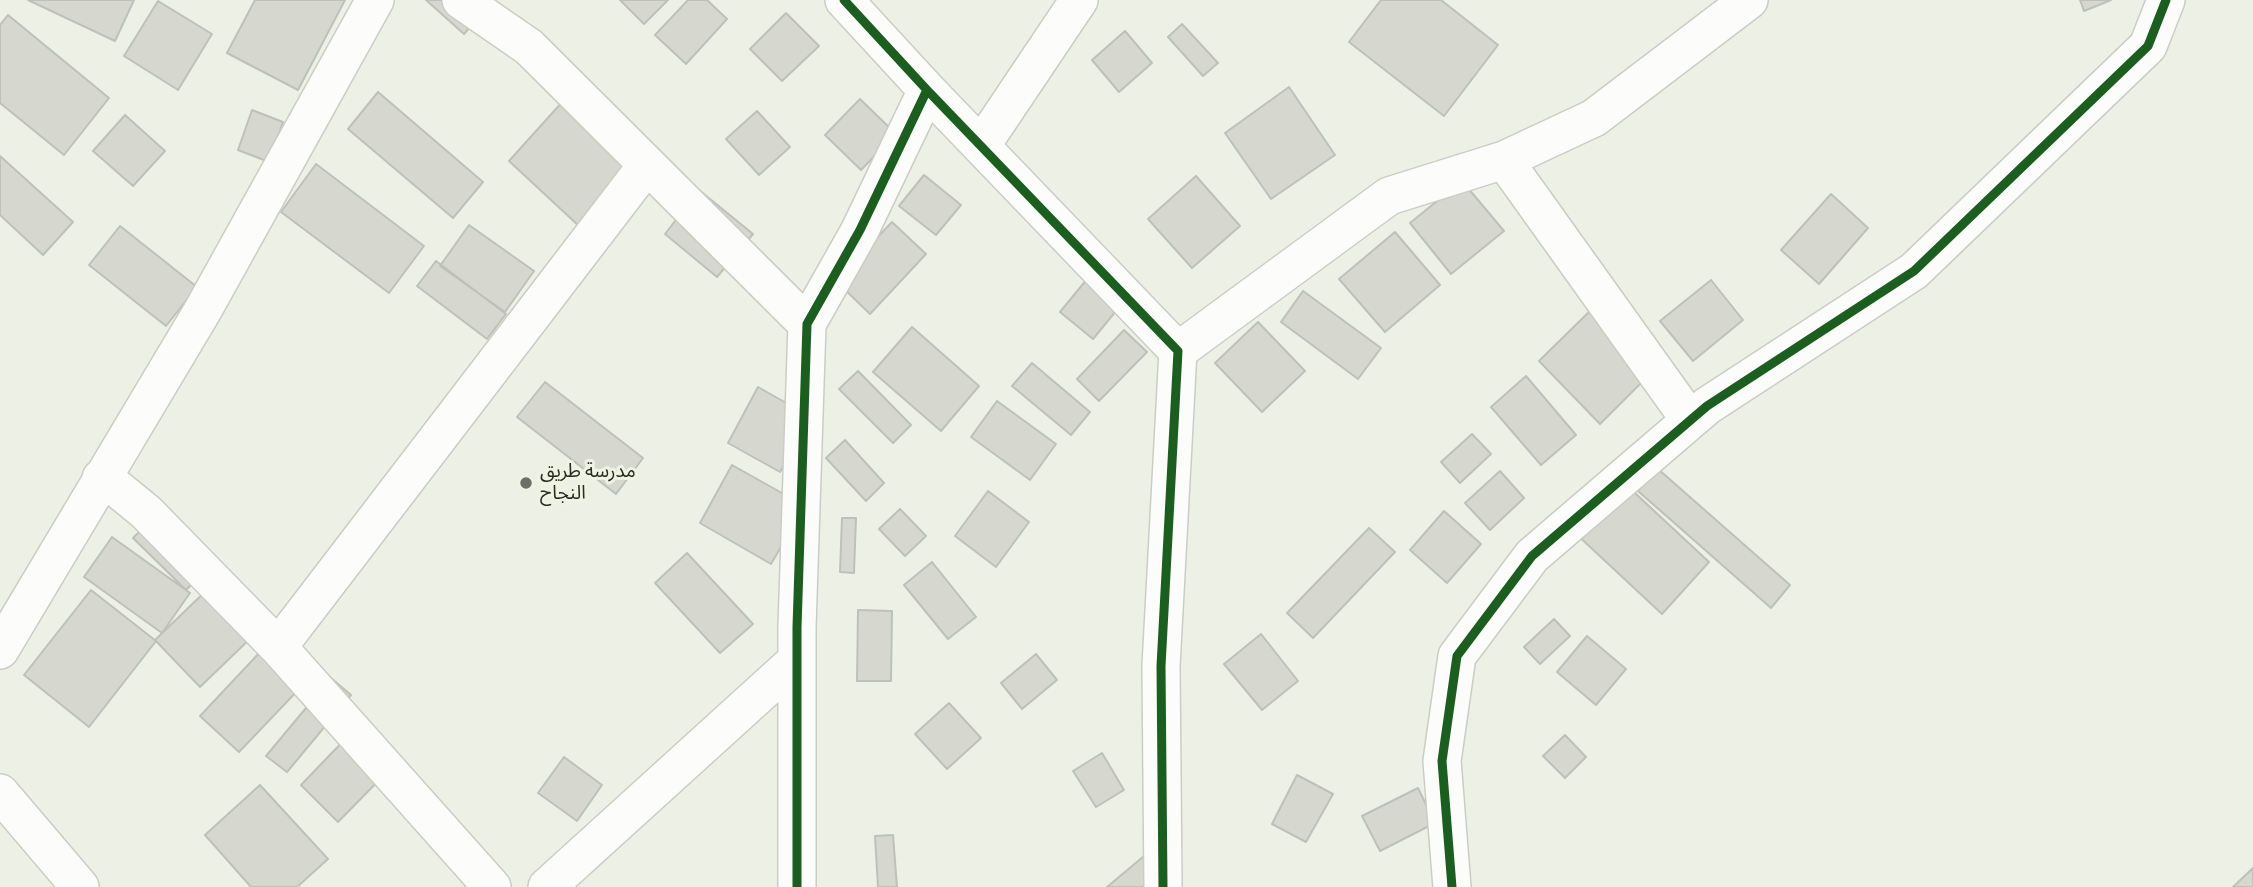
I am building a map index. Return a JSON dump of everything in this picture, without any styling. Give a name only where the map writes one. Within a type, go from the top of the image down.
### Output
[{"type":"street","points":[[0,650],[204,310],[375,0]]},
{"type":"street","points":[[461,0],[529,47],[807,324]]},
{"type":"street","points":[[844,0],[1178,351],[1161,666],[1163,887]]},
{"type":"street","points":[[981,146],[1079,0]]},
{"type":"street","points":[[1178,351],[1389,196],[1504,160],[1594,118],[1749,0]]},
{"type":"street","points":[[1452,887],[1442,761],[1457,656],[1532,556],[1707,406],[1914,271],[2148,46],[2166,0]]},
{"type":"street","points":[[797,887],[797,660],[807,324],[860,230],[927,90]]},
{"type":"street","points":[[1504,160],[1690,420]]},
{"type":"street","points":[[278,647],[647,164]]},
{"type":"street","points":[[102,478],[146,512],[278,647],[492,887]]},
{"type":"street","points":[[547,887],[797,660]]},
{"type":"street","points":[[0,793],[80,887]]},
{"type":"building","points":[[28,0],[134,0],[115,41]]},
{"type":"building","points":[[255,0],[345,0],[298,90],[227,53]]},
{"type":"building","points":[[426,0],[490,0],[492,2],[464,34]]},
{"type":"building","points":[[620,0],[668,0],[644,24]]},
{"type":"building","points":[[688,0],[707,0],[727,19],[686,64],[655,35]]},
{"type":"building","points":[[1381,0],[1441,0],[1498,45],[1444,116],[1349,42]]},
{"type":"building","points":[[2080,0],[2111,0],[2084,11]]},
{"type":"building","points":[[158,1],[212,34],[178,90],[124,56]]},
{"type":"building","points":[[786,13],[819,46],[782,81],[750,49]]},
{"type":"building","points":[[8,15],[109,98],[64,155],[0,103],[0,25]]},
{"type":"building","points":[[1182,24],[1218,63],[1203,76],[1168,37]]},
{"type":"building","points":[[1125,31],[1152,63],[1119,92],[1092,60]]},
{"type":"building","points":[[1289,87],[1335,155],[1271,199],[1225,133]]},
{"type":"building","points":[[378,92],[483,182],[453,218],[348,129]]},
{"type":"building","points":[[860,99],[896,134],[861,170],[825,135]]},
{"type":"building","points":[[564,100],[649,179],[594,240],[509,161]]},
{"type":"building","points":[[252,110],[283,122],[269,162],[238,150]]},
{"type":"building","points":[[757,111],[790,147],[759,175],[726,139]]},
{"type":"building","points":[[125,115],[165,151],[133,186],[93,151]]},
{"type":"building","points":[[0,156],[73,222],[43,255],[0,215]]},
{"type":"building","points":[[316,164],[424,246],[389,293],[281,212]]},
{"type":"building","points":[[924,175],[961,205],[936,235],[899,206]]},
{"type":"building","points":[[1196,176],[1240,226],[1192,268],[1148,219]]},
{"type":"building","points":[[1462,181],[1504,231],[1451,274],[1410,223]]},
{"type":"building","points":[[699,190],[753,234],[717,277],[665,234]]},
{"type":"building","points":[[1831,194],[1868,228],[1819,284],[1781,250]]},
{"type":"building","points":[[892,222],[926,254],[870,314],[836,281]]},
{"type":"building","points":[[469,225],[534,271],[505,312],[440,266]]},
{"type":"building","points":[[120,226],[197,287],[166,326],[89,265]]},
{"type":"building","points":[[1395,232],[1440,285],[1385,332],[1339,279]]},
{"type":"building","points":[[436,261],[506,314],[487,339],[417,286]]},
{"type":"building","points":[[1092,273],[1125,300],[1093,339],[1060,312]]},
{"type":"building","points":[[1711,280],[1743,320],[1693,361],[1660,321]]},
{"type":"building","points":[[1303,291],[1381,348],[1358,379],[1281,322]]},
{"type":"building","points":[[1592,309],[1653,371],[1600,424],[1539,361]]},
{"type":"building","points":[[1258,322],[1305,371],[1262,412],[1215,363]]},
{"type":"building","points":[[912,327],[979,386],[941,431],[873,372]]},
{"type":"building","points":[[1124,330],[1147,352],[1099,401],[1077,379]]},
{"type":"building","points":[[1032,363],[1090,412],[1071,435],[1012,386]]},
{"type":"building","points":[[858,371],[911,425],[893,443],[839,389]]},
{"type":"building","points":[[1526,376],[1576,435],[1541,465],[1491,407]]},
{"type":"building","points":[[545,382],[643,458],[616,494],[517,417]]},
{"type":"building","points":[[758,387],[811,417],[780,472],[728,443]]},
{"type":"building","points":[[997,401],[1056,444],[1030,480],[971,437]]},
{"type":"building","points":[[1472,434],[1491,454],[1460,483],[1441,462]]},
{"type":"building","points":[[845,440],[884,483],[866,501],[826,458]]},
{"type":"building","points":[[732,465],[805,506],[771,564],[700,523]]},
{"type":"building","points":[[1658,469],[1790,585],[1771,608],[1638,491]]},
{"type":"building","points":[[1500,471],[1524,498],[1490,530],[1465,503]]},
{"type":"building","points":[[1622,481],[1709,562],[1662,614],[1574,532]]},
{"type":"building","points":[[988,491],[1029,522],[996,567],[955,536]]},
{"type":"building","points":[[900,509],[926,536],[905,556],[879,529]]},
{"type":"building","points":[[1444,511],[1481,544],[1447,583],[1410,550]]},
{"type":"building","points":[[157,514],[210,565],[186,590],[133,538]]},
{"type":"building","points":[[842,518],[856,518],[854,573],[840,572]]},
{"type":"building","points":[[1369,528],[1395,552],[1313,638],[1287,613]]},
{"type":"building","points":[[112,537],[190,593],[162,633],[84,577]]},
{"type":"building","points":[[687,553],[753,624],[720,653],[655,583]]},
{"type":"building","points":[[932,562],[976,617],[948,639],[904,585]]},
{"type":"building","points":[[212,585],[257,632],[200,687],[155,640]]},
{"type":"building","points":[[91,590],[156,641],[89,727],[24,675]]},
{"type":"building","points":[[858,610],[892,611],[891,681],[857,681]]},
{"type":"building","points":[[1554,619],[1570,636],[1540,664],[1524,647]]},
{"type":"building","points":[[1261,634],[1298,681],[1262,710],[1224,664]]},
{"type":"building","points":[[1587,636],[1626,669],[1596,705],[1557,672]]},
{"type":"building","points":[[262,650],[301,687],[239,752],[200,716]]},
{"type":"building","points":[[1036,654],[1057,680],[1022,709],[1001,683]]},
{"type":"building","points":[[331,678],[351,695],[287,772],[266,756]]},
{"type":"building","points":[[949,703],[981,738],[947,769],[915,734]]},
{"type":"building","points":[[351,733],[389,770],[338,822],[301,785]]},
{"type":"building","points":[[1565,735],[1586,757],[1565,778],[1543,756]]},
{"type":"building","points":[[1102,753],[1124,790],[1096,807],[1073,771]]},
{"type":"building","points":[[564,757],[602,785],[577,821],[538,793]]},
{"type":"building","points":[[1297,775],[1333,794],[1306,842],[1272,824]]},
{"type":"building","points":[[260,785],[328,859],[297,887],[251,887],[205,835]]},
{"type":"building","points":[[1418,788],[1435,823],[1380,851],[1362,816]]},
{"type":"building","points":[[893,835],[897,887],[878,887],[875,836]]},
{"type":"building","points":[[1156,846],[1164,887],[1107,887]]},
{"type":"building","points":[[2253,868],[2253,887],[2233,887]]},
{"type":"cycle path","points":[[844,0],[1178,351],[1161,666],[1163,887]]},
{"type":"cycle path","points":[[1452,887],[1442,761],[1457,656],[1532,556],[1707,406],[1914,271],[2148,46],[2166,0]]},
{"type":"cycle path","points":[[797,887],[797,627],[807,324],[860,230],[927,90]]},
{"type":"place","name":"مدرسة طريق النجاح","points":[[526,483]]}]
